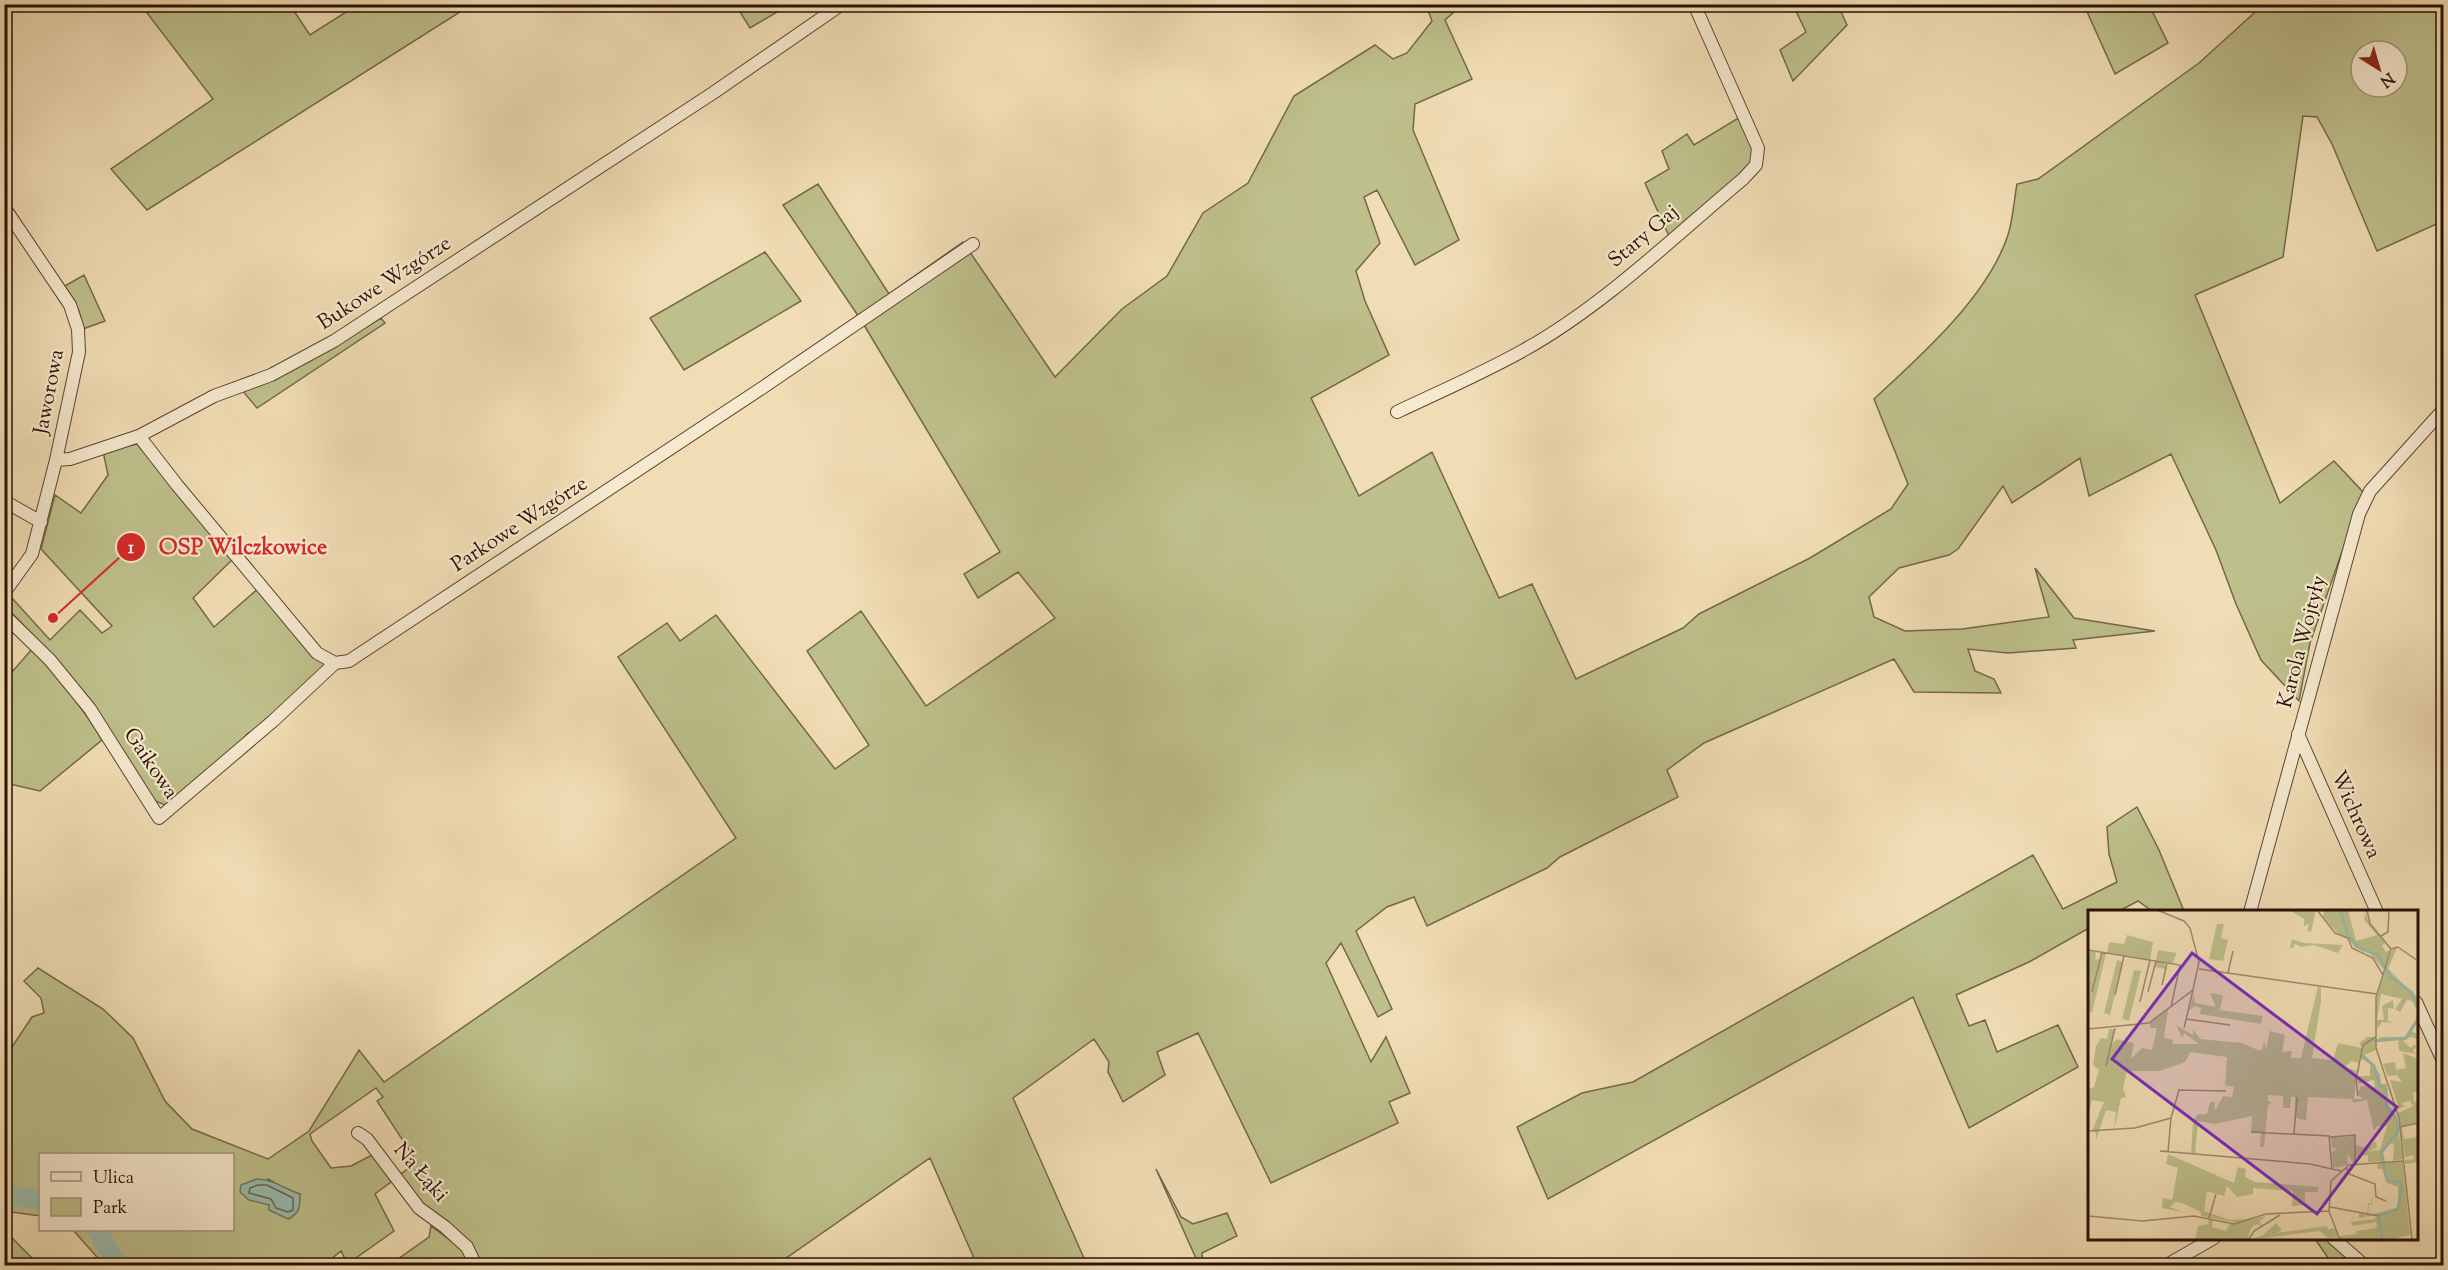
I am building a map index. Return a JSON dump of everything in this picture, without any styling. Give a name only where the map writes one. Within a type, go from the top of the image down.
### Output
[{"type":"street","name":"Bukowe Wzgórze","points":[[56,460],[70,459],[139,436],[214,396],[271,375],[334,341],[713,93],[842,4]]},
{"type":"street","name":"Stary Gaj","points":[[1397,412],[1524,350],[1575,316],[1646,260],[1743,179],[1756,165],[1758,148],[1694,4]]},
{"type":"street","name":"Jaworowa","points":[[4,207],[70,305],[78,328],[79,352],[56,460],[32,554],[4,592]]},
{"type":"street","name":"Parkowe Wzgórze","points":[[335,663],[350,661],[756,393],[973,244]]},
{"type":"street","name":"Karola Wojtyły","points":[[2251,910],[2359,514],[2370,491],[2444,410]]},
{"type":"street","points":[[139,436],[317,653],[335,663]]},
{"type":"street","points":[[4,501],[41,522]]},
{"type":"street","name":"Gaikowa","points":[[4,615],[50,660],[90,709],[159,818],[273,721],[335,663]]},
{"type":"street","name":"Wichrowa","points":[[2298,735],[2376,910]]},
{"type":"street","points":[[2418,1006],[2444,1062]]},
{"type":"street","name":"Na Łąki","points":[[358,1133],[367,1139],[419,1208],[467,1247],[477,1266]]},
{"type":"street","points":[[2165,1266],[2212,1240]]},
{"type":"street","points":[[2334,1240],[2365,1266]]},
{"type":"green space","points":[[141,5],[290,5],[310,35],[357,5],[471,5],[147,210],[111,169],[213,99]]},
{"type":"green space","points":[[751,5],[789,5],[750,28],[740,12]]},
{"type":"green space","points":[[1426,5],[1462,5],[1445,20],[1472,79],[1415,104],[1413,130],[1459,240],[1415,265],[1377,190],[1364,197],[1380,243],[1356,271],[1365,301],[1389,355],[1311,398],[1359,496],[1432,452],[1499,598],[1532,584],[1576,679],[1683,628],[1699,614],[1810,558],[1891,509],[1908,484],[1874,399],[1951,324],[1985,280],[2008,235],[2017,184],[2038,179],[2199,63],[2260,5],[2443,5],[2443,221],[2377,251],[2332,144],[2317,117],[2303,116],[2283,257],[2195,295],[2280,503],[2334,461],[2363,492],[2310,643],[2299,701],[2261,660],[2236,604],[2216,550],[2171,454],[2089,496],[2080,458],[2012,503],[2003,486],[1958,549],[1949,555],[1899,568],[1869,597],[1874,617],[1905,631],[1962,629],[2049,617],[2035,568],[2074,618],[2155,631],[2073,640],[2076,648],[2008,653],[1968,649],[1975,671],[1994,679],[2001,693],[1914,692],[1894,659],[1704,743],[1667,770],[1678,797],[1560,857],[1547,868],[1427,926],[1414,897],[1387,907],[1356,931],[1392,1009],[1378,1017],[1341,943],[1326,963],[1371,1062],[1386,1037],[1410,1093],[1389,1102],[1398,1123],[1271,1183],[1198,1033],[1157,1052],[1165,1075],[1123,1102],[1108,1072],[1109,1062],[1094,1039],[1013,1098],[1087,1265],[977,1265],[930,1158],[779,1263],[770,1265],[481,1265],[421,1205],[398,1176],[417,1162],[377,1101],[383,1097],[376,1088],[310,1134],[312,1141],[331,1168],[351,1166],[374,1154],[391,1182],[375,1194],[394,1231],[356,1258],[361,1265],[348,1265],[341,1251],[324,1265],[104,1265],[74,1231],[234,1231],[234,1153],[39,1153],[39,1216],[5,1211],[4,1055],[8,1053],[32,1017],[44,1013],[41,998],[24,981],[38,968],[103,1009],[133,1038],[165,1101],[192,1129],[268,1159],[309,1131],[359,1050],[384,1082],[736,838],[618,657],[667,623],[680,641],[716,615],[835,769],[869,745],[807,651],[861,611],[926,706],[1055,618],[1018,572],[978,598],[964,574],[1000,552],[861,320],[783,205],[818,184],[889,294],[963,242],[1055,377],[1122,309],[1167,276],[1203,213],[1248,183],[1294,96],[1375,45],[1393,59],[1407,53],[1432,21]],"holes":[[[268,1179],[285,1189],[300,1194],[269,1205],[261,1201]]]},
{"type":"green space","points":[[1793,5],[1838,5],[1847,25],[1793,81],[1780,50],[1806,32]]},
{"type":"green space","points":[[2084,5],[2149,5],[2168,43],[2115,74]]},
{"type":"green space","points":[[1740,117],[1755,150],[1752,165],[1669,236],[1645,183],[1669,169],[1662,151],[1687,134],[1694,145]]},
{"type":"green space","points":[[765,252],[801,301],[684,370],[650,318]]},
{"type":"green space","points":[[84,275],[105,321],[83,329],[79,311],[63,287]]},
{"type":"green space","points":[[381,318],[385,323],[257,408],[242,390],[320,354]]},
{"type":"green space","points":[[137,444],[234,558],[193,598],[214,627],[260,587],[299,637],[325,665],[263,725],[247,734],[239,744],[177,798],[165,805],[153,800],[62,665],[5,606],[7,599],[12,598],[50,640],[80,610],[102,633],[112,626],[41,549],[55,495],[81,513],[108,475],[103,451]]},
{"type":"green space","points":[[32,649],[70,693],[102,740],[40,791],[5,783],[5,680]]},
{"type":"green space","points":[[2137,807],[2159,850],[2184,910],[2151,910],[2138,901],[2121,910],[2088,910],[2088,929],[2029,962],[1956,995],[1969,1026],[1985,1020],[1997,1052],[2058,1025],[2078,1067],[1969,1128],[1913,997],[1548,1199],[1517,1127],[1582,1093],[1633,1082],[2033,855],[2063,909],[2117,882],[2109,854],[2107,827]]},
{"type":"green space","points":[[1156,1169],[1181,1217],[1193,1224],[1227,1213],[1237,1236],[1202,1253],[1203,1265],[1199,1265]]},
{"type":"green space","points":[[431,1226],[463,1250],[470,1266],[388,1266],[429,1237]]},
{"type":"green space","points":[[4,1231],[39,1265],[10,1265],[5,1261]]},
{"type":"green space","points":[[2316,1240],[2329,1240],[2357,1265],[2333,1265]]},
{"type":"water","points":[[257,1179],[273,1182],[300,1194],[297,1212],[288,1219],[269,1210],[269,1205],[249,1200],[240,1192],[241,1185]]},
{"type":"waterway","points":[[4,1194],[39,1200]]},
{"type":"waterway","points":[[98,1231],[118,1266]]},
{"type":"place","name":"OSP Wilczkowice","points":[[53,618]]}]
